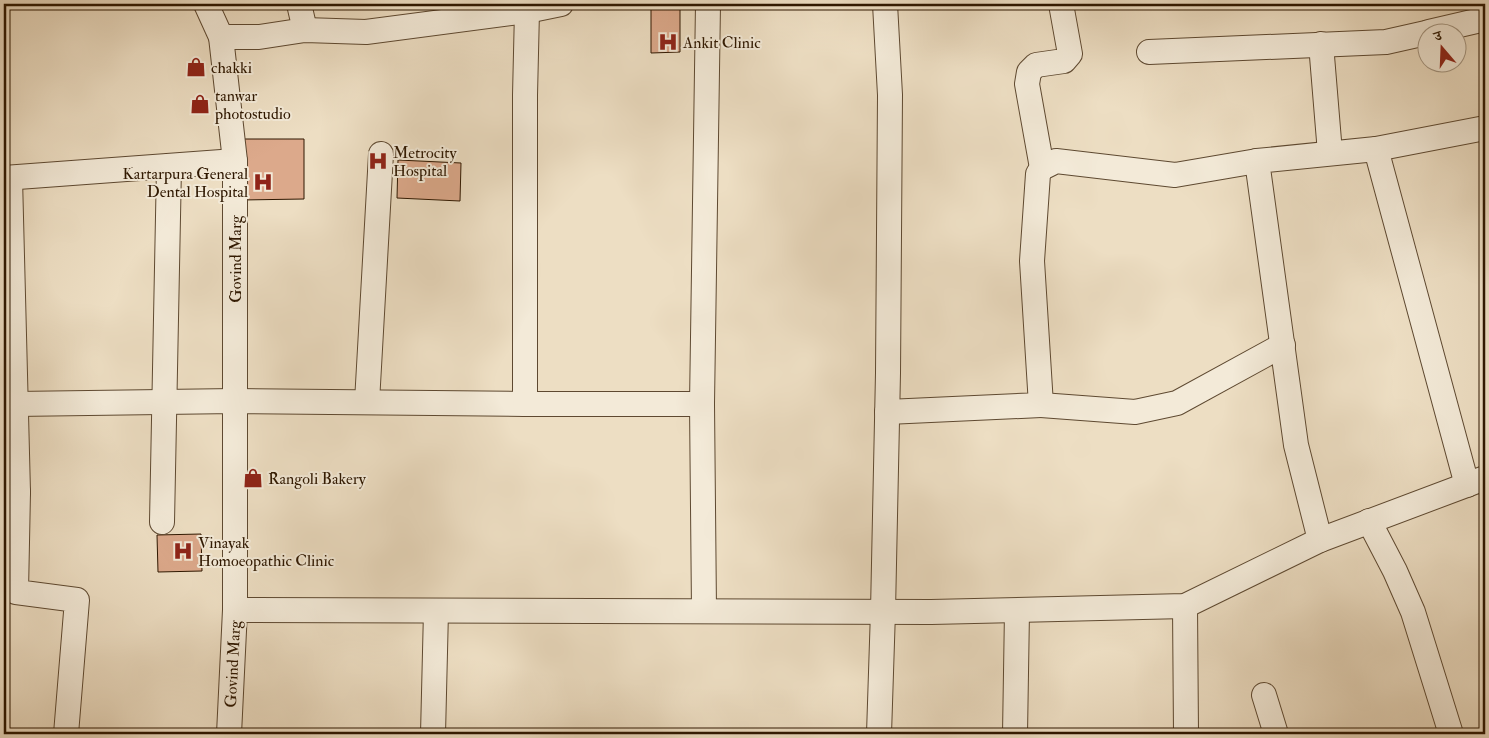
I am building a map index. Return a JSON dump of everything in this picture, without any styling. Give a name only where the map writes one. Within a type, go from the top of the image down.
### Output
[{"type":"street","name":"Govind Marg","points":[[206,4],[221,37],[235,161],[235,610],[229,734]]},
{"type":"street","points":[[298,4],[305,30]]},
{"type":"street","points":[[221,37],[259,37],[305,30],[366,32],[425,14],[527,11],[561,4]]},
{"type":"street","points":[[704,610],[702,404],[708,4]]},
{"type":"street","points":[[879,734],[887,412],[890,95],[885,4]]},
{"type":"street","points":[[1042,168],[1027,84],[1029,72],[1036,65],[1064,61],[1070,54],[1061,4]]},
{"type":"street","points":[[525,404],[525,94],[527,11]]},
{"type":"street","points":[[1466,24],[1485,19]]},
{"type":"street","points":[[1149,52],[1386,42],[1416,36]]},
{"type":"street","points":[[1321,44],[1330,154]]},
{"type":"street","points":[[1041,405],[1032,261],[1038,174],[1042,168],[1056,161],[1175,175],[1257,161],[1376,149],[1485,128]]},
{"type":"street","points":[[235,610],[1017,611],[1185,606],[1320,540],[1476,482],[1376,149]]},
{"type":"street","points":[[367,402],[381,154]]},
{"type":"street","points":[[66,734],[77,600],[16,592],[11,492],[16,404],[9,329],[7,178],[235,161]]},
{"type":"street","points":[[1257,161],[1296,445],[1320,540]]},
{"type":"street","points":[[162,522],[168,166]]},
{"type":"street","points":[[887,412],[1041,405],[1135,412],[1177,403],[1283,345]]},
{"type":"street","points":[[16,404],[235,401],[702,404]]},
{"type":"street","points":[[1369,521],[1395,571],[1413,612],[1452,734]]},
{"type":"street","points":[[1185,606],[1186,734]]},
{"type":"street","points":[[433,734],[436,611]]},
{"type":"street","points":[[1015,734],[1017,611]]},
{"type":"street","points":[[1264,694],[1276,734]]},
{"type":"building","points":[[651,9],[680,9],[680,52],[651,53]]},
{"type":"building","points":[[242,139],[304,139],[304,199],[242,200]]},
{"type":"building","points":[[398,160],[461,163],[460,201],[397,198]]},
{"type":"building","points":[[201,534],[202,571],[158,572],[157,535]]},
{"type":"place","name":"Ankit Clinic","points":[[668,42]]},
{"type":"place","name":"chakki","points":[[196,67]]},
{"type":"place","name":"tanwar photostudio","points":[[200,104]]},
{"type":"place","name":"Metrocity Hospital","points":[[378,161]]},
{"type":"place","name":"Kartarpura General Dental Hospital","points":[[263,182]]},
{"type":"place","name":"Rangoli Bakery","points":[[253,478]]},
{"type":"place","name":"Vinayak Homoeopathic Clinic","points":[[183,551]]}]
